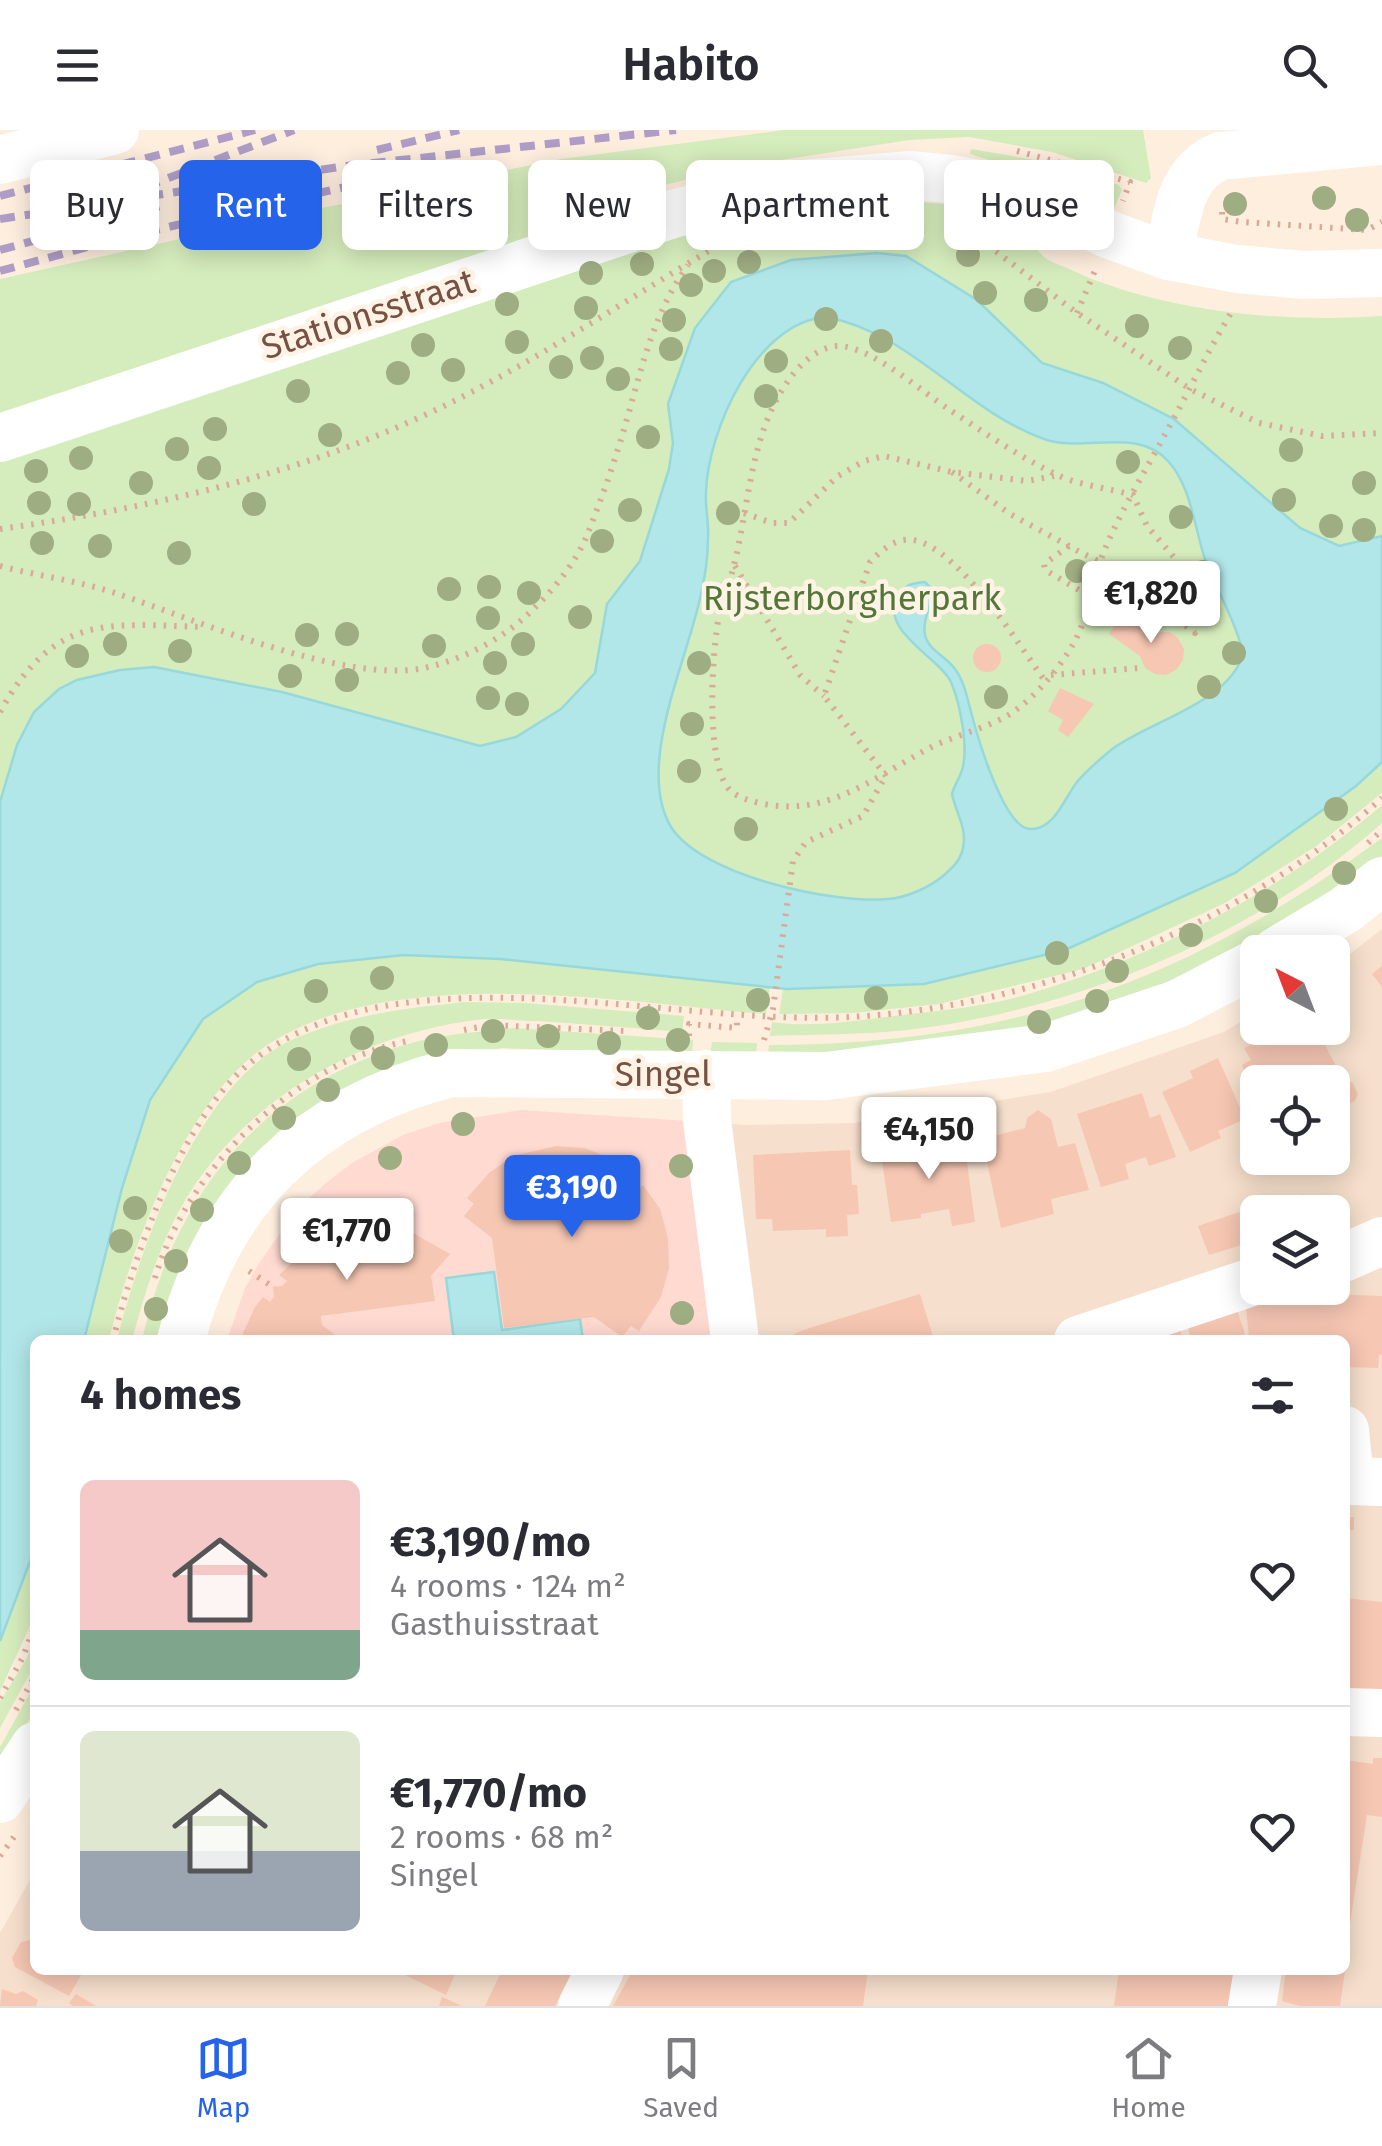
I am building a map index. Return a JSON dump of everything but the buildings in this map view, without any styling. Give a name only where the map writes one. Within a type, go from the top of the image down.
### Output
[{"type":"street","points":[[0,160],[115,130]]},
{"type":"street","points":[[1168,256],[1188,181],[1207,162],[1220,156],[1382,142]]},
{"type":"street","name":"Stationsstraat","points":[[0,438],[658,219],[802,184],[910,175],[984,185],[1050,207],[1168,256],[1287,274],[1382,273]]},
{"type":"street","points":[[1303,935],[1382,881]]},
{"type":"street","name":"Singel","points":[[182,1335],[205,1267],[238,1211],[280,1162],[330,1122],[414,1082],[451,1073],[698,1055],[826,1076],[1046,1048],[1177,1004],[1240,971]]},
{"type":"street","points":[[698,1055],[734,1335]]},
{"type":"street","points":[[1350,1255],[1382,1240]]},
{"type":"street","points":[[1093,1335],[1240,1286]]},
{"type":"street","points":[[1350,1481],[1382,1482]]},
{"type":"street","points":[[1350,1712],[1382,1712]]},
{"type":"street","points":[[0,1799],[30,1754]]},
{"type":"street","points":[[582,2006],[598,1975]]},
{"type":"street","points":[[1252,2006],[1257,1975]]},
{"type":"path","points":[[1222,193],[1222,219],[1367,230],[1382,222]]},
{"type":"path","points":[[0,529],[102,515],[188,496],[337,451],[460,398],[710,250]]},
{"type":"path","points":[[994,250],[1077,313],[1190,389],[1260,423],[1322,436],[1382,433]]},
{"type":"path","points":[[0,566],[113,592],[319,659],[387,670],[423,668],[463,656],[513,627],[536,607],[572,564],[616,456],[657,316],[692,260]]},
{"type":"path","points":[[1133,495],[1057,476],[877,361],[837,346],[810,358],[786,384],[769,419],[748,486],[734,564],[719,617],[714,653],[714,758],[720,778],[731,792],[746,799],[797,806],[886,776],[924,751],[1008,715],[1048,678],[1076,638],[1101,558],[1236,304]]},
{"type":"path","points":[[744,513],[772,523],[789,524],[838,476],[864,461],[884,456],[952,472],[1027,481],[1057,476]]},
{"type":"path","points":[[952,472],[1010,514],[1137,582],[1148,592],[1154,608],[1163,608],[1195,632],[1198,622],[1185,570],[1146,526],[1133,495]]},
{"type":"path","points":[[824,696],[870,562],[884,548],[903,540],[918,541],[958,568],[1048,678]]},
{"type":"path","points":[[1069,546],[1044,564],[1045,570],[1089,596]]},
{"type":"path","points":[[734,564],[800,675],[824,696],[886,776]]},
{"type":"path","points":[[0,712],[27,670],[63,640],[81,632],[115,623],[212,627]]},
{"type":"path","points":[[1048,678],[1138,668]]},
{"type":"path","points":[[764,1040],[773,1009],[793,861],[806,842],[864,816],[886,776]]},
{"type":"path","points":[[114,1335],[136,1257],[182,1154],[219,1096],[236,1077],[254,1059],[293,1035],[345,1014],[465,997],[769,1018],[851,1017],[1012,994],[1087,972],[1228,906],[1316,852],[1382,798]]},
{"type":"path","name":"Singel","points":[[698,1055],[689,1024],[737,1028],[738,1015]]},
{"type":"path","points":[[240,1266],[273,1287]]},
{"type":"path","points":[[0,1698],[30,1637]]},
{"type":"shaded area","points":[[1382,929],[1382,2006],[0,2006],[0,1933],[30,1880],[30,1975],[1350,1975],[1350,1335],[719,1335],[688,1121],[746,1125],[855,1123],[1051,1092],[1224,1032],[1240,1022],[1240,1045],[1350,1045],[1350,954]]},
{"type":"shaded area","points":[[521,1110],[688,1121],[719,1335],[229,1335],[245,1288],[299,1207],[352,1163],[403,1135],[439,1123]]},
{"type":"green space","name":"Rijsterborgherpark","points":[[785,130],[1143,130],[1151,178],[1146,183],[1114,172],[1114,160],[1076,160],[970,137],[909,140],[781,160],[686,160],[686,179],[666,185],[666,160],[556,160]]},
{"type":"green space","points":[[971,149],[1035,160],[989,160],[970,154]]},
{"type":"green space","name":"Rijsterborgherpark","points":[[528,166],[528,250],[666,250],[666,241],[686,235],[686,250],[924,250],[925,203],[944,205],[944,250],[1039,250],[1051,261],[1105,284],[1182,305],[1263,316],[1382,316],[1382,793],[1315,847],[1225,903],[1083,969],[939,1004],[854,1013],[779,1014],[783,989],[770,987],[766,1014],[572,996],[432,996],[366,1006],[306,1025],[255,1054],[204,1111],[162,1185],[110,1335],[30,1335],[30,1626],[0,1691],[0,279],[130,250],[159,250],[159,244],[179,239],[179,250],[322,250],[322,208],[342,204],[342,250],[508,250],[508,170]]},
{"type":"green space","points":[[1114,183],[1122,190],[1114,208]]},
{"type":"green space","points":[[1382,805],[1382,823],[1279,900],[1221,933],[1098,986],[970,1020],[907,1030],[770,1036],[772,1022],[832,1023],[954,1009],[1014,998],[1111,966],[1256,895],[1343,837]]},
{"type":"green space","points":[[1382,838],[1382,856],[1283,923],[1261,935],[1240,935],[1240,947],[1201,968],[1114,1005],[985,1043],[767,1059],[769,1045],[857,1042],[940,1032],[1019,1017],[1094,995],[1166,967],[1238,931]]},
{"type":"green space","points":[[465,1002],[526,1003],[684,1016],[682,1032],[498,1019],[438,1026],[349,1056],[308,1079],[269,1105],[204,1172],[164,1242],[133,1335],[118,1335],[158,1214],[202,1128],[229,1090],[260,1060],[294,1039],[357,1018]]},
{"type":"green space","points":[[513,1028],[693,1040],[692,1056],[503,1048],[451,1056],[347,1093],[167,1335],[143,1335],[157,1286],[178,1236],[204,1191],[235,1151],[271,1115],[313,1085],[361,1061],[415,1042]]},
{"type":"green space","points":[[712,1042],[757,1043],[756,1060],[710,1056]]},
{"type":"green space","points":[[30,1650],[30,1673],[0,1728],[0,1702]]},
{"type":"green space","points":[[30,1693],[30,1718],[0,1768],[0,1747]]},
{"type":"water","points":[[877,253],[906,256],[977,300],[1042,363],[1103,383],[1174,419],[1300,528],[1339,546],[1382,536],[1382,762],[1356,786],[1235,873],[1065,950],[924,984],[787,989],[500,959],[404,955],[318,964],[257,982],[203,1019],[150,1100],[122,1188],[85,1335],[30,1335],[30,1561],[0,1641],[0,802],[17,745],[34,712],[59,689],[77,680],[154,667],[282,692],[480,746],[516,737],[561,709],[595,673],[607,604],[640,561],[669,469],[673,443],[668,404],[695,328],[731,282],[791,260]],"holes":[[[826,317],[885,339],[988,410],[1044,439],[1059,443],[1125,442],[1155,451],[1168,461],[1183,484],[1208,568],[1243,653],[1236,670],[1223,685],[1111,750],[1077,782],[1047,824],[1031,829],[1021,825],[1002,798],[958,674],[927,640],[925,624],[934,591],[925,582],[907,586],[894,608],[896,620],[912,642],[945,673],[960,714],[964,764],[952,794],[964,844],[957,862],[925,888],[888,899],[864,899],[770,883],[710,860],[671,827],[661,803],[659,775],[667,714],[703,583],[708,546],[709,467],[726,411],[740,383],[778,338],[801,323]]]},
{"type":"water","points":[[494,1272],[502,1330],[580,1319],[582,1335],[453,1335],[446,1278]]},
{"type":"railway","points":[[0,196],[255,130]]},
{"type":"railway","points":[[159,182],[294,130]]},
{"type":"railway","points":[[377,150],[459,130]]},
{"type":"railway","points":[[0,219],[346,166],[676,130]]},
{"type":"railway","points":[[0,271],[124,237],[342,188]]},
{"type":"railway","points":[[0,250],[164,205]]}]
